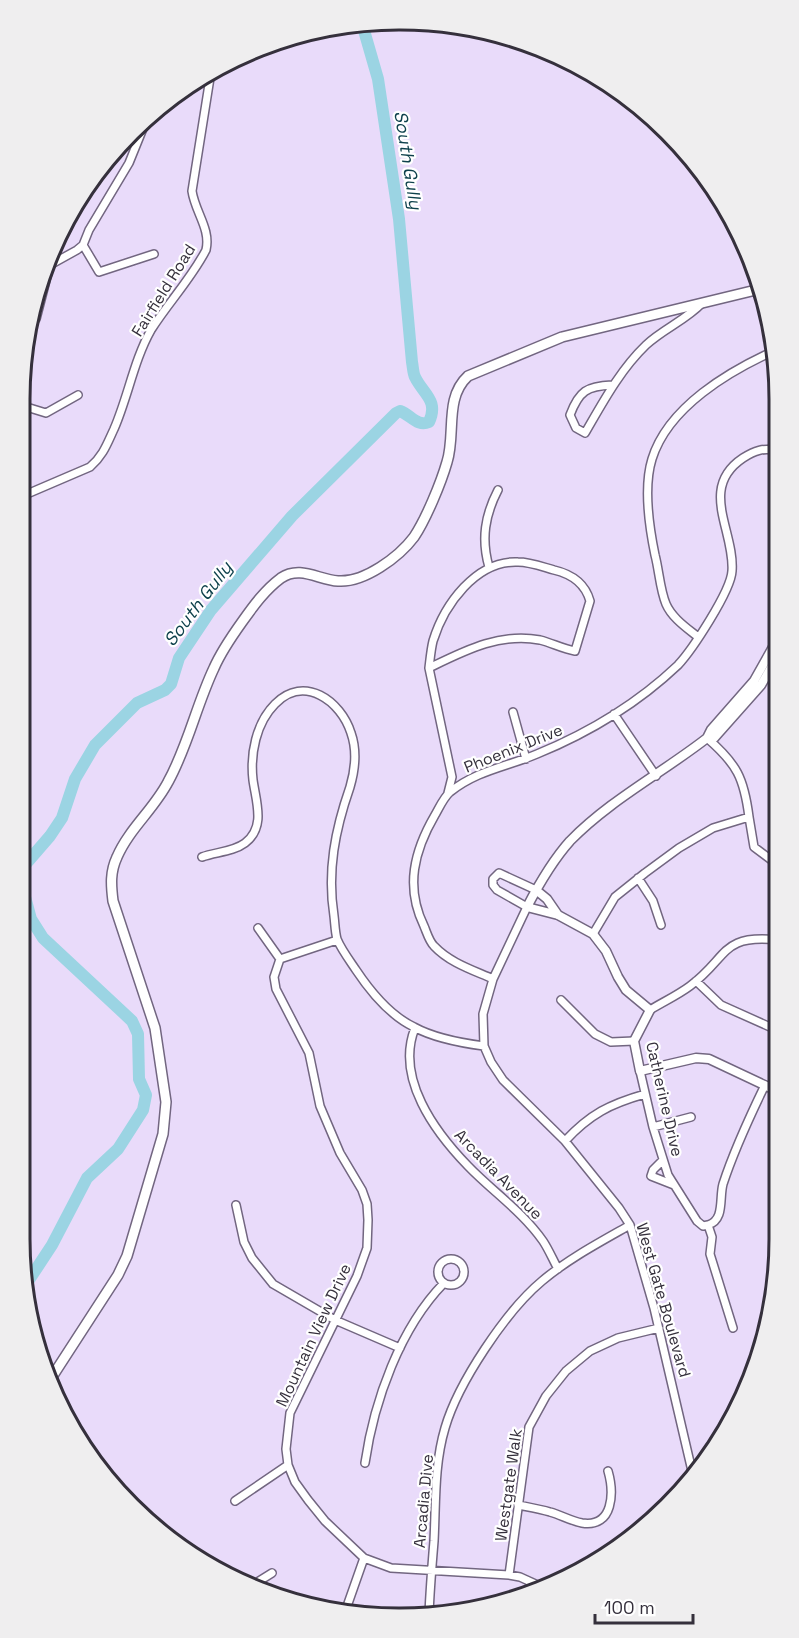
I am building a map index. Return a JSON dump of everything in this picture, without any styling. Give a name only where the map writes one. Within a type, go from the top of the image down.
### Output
[{"type":"main road","points":[[55,1372],[118,1275],[127,1256],[163,1134],[165,1102],[155,1028],[113,901],[110,879],[116,858],[157,800],[183,754],[214,667],[236,631],[265,591],[284,576],[304,573],[335,581],[346,582],[358,579],[390,560],[407,545],[420,526],[447,462],[454,399],[461,382],[468,376],[561,337],[752,291]]},
{"type":"street","name":"Fairfield Road","points":[[30,493],[90,467],[105,450],[124,407],[141,351],[151,331],[206,250],[208,236],[194,204],[192,191],[209,83]]},
{"type":"street","points":[[57,261],[83,245],[89,230],[129,163],[140,136]]},
{"type":"street","points":[[83,245],[99,272],[154,254]]},
{"type":"street","points":[[612,385],[586,389],[579,396],[570,415],[576,428],[585,433],[612,385],[629,363],[648,344],[693,313],[702,303]]},
{"type":"street","points":[[698,637],[679,621],[666,604],[653,544],[648,477],[651,461],[657,445],[672,422],[694,400],[723,378],[766,355]]},
{"type":"street","points":[[30,408],[46,413],[78,395]]},
{"type":"street","name":"Phoenix Drive","points":[[493,979],[447,958],[432,944],[416,910],[413,884],[416,857],[425,833],[448,794],[478,775],[501,765],[526,759],[569,741],[614,714],[681,662],[727,590],[732,572],[731,554],[719,498],[724,479],[734,464],[752,452],[769,450]]},
{"type":"street","points":[[489,567],[484,536],[486,519],[498,490]]},
{"type":"street","points":[[429,668],[474,647],[505,639],[541,640],[574,652],[577,650],[590,601],[588,594],[579,582],[566,573],[519,562],[489,567],[468,583],[449,607],[433,641],[429,668],[452,777],[448,794]]},
{"type":"street","name":"West Gate Boulevard","points":[[691,1466],[659,1328],[630,1225],[565,1141],[504,1080],[491,1062],[484,1046],[483,1014],[493,979],[526,907],[569,842],[603,812],[707,738],[711,730],[754,681],[769,654]]},
{"type":"street","name":"West Gate Boulevard","points":[[707,738],[714,738],[750,699],[769,671]]},
{"type":"street","points":[[202,857],[237,848],[254,834],[260,810],[253,778],[255,741],[262,721],[276,703],[289,694],[307,690],[327,699],[341,713],[351,733],[356,754],[352,780],[335,835],[331,864],[332,905],[337,940],[364,983],[400,1018],[415,1028],[459,1042],[484,1046]]},
{"type":"street","points":[[513,712],[526,759]]},
{"type":"street","points":[[614,714],[656,776]]},
{"type":"street","points":[[707,738],[727,756],[740,776],[745,789],[754,847],[769,858]]},
{"type":"street","points":[[593,934],[615,897],[638,878],[679,848],[713,828],[749,817]]},
{"type":"street","points":[[558,915],[547,899],[536,890],[506,874],[495,875],[492,882],[497,890],[526,907],[558,915],[593,934],[606,951],[627,990],[650,1010],[696,981],[727,948],[739,941],[756,938],[769,939]]},
{"type":"street","points":[[638,878],[653,901],[661,925]]},
{"type":"street","points":[[258,928],[280,959],[337,940]]},
{"type":"street","name":"Mountain View Drive","points":[[280,959],[274,977],[276,988],[309,1053],[320,1106],[332,1138],[362,1190],[367,1204],[367,1248],[357,1276],[290,1413],[286,1449],[288,1465],[295,1482],[308,1500],[364,1558],[391,1568],[509,1575],[534,1582]]},
{"type":"street","points":[[696,981],[721,1005],[769,1027]]},
{"type":"street","points":[[561,1000],[595,1034],[611,1042],[634,1041]]},
{"type":"street","name":"Catherine Drive","points":[[650,1010],[634,1041],[652,1126],[668,1175],[697,1221],[703,1226],[708,1225]]},
{"type":"street","name":"Arcadia Avenue","points":[[415,1028],[410,1040],[409,1061],[423,1106],[437,1129],[468,1166],[510,1205],[543,1241],[558,1269]]},
{"type":"street","points":[[640,1071],[696,1058],[709,1059],[769,1087]]},
{"type":"street","points":[[733,1328],[710,1254],[712,1237],[708,1225],[719,1216],[722,1187],[736,1147],[765,1085]]},
{"type":"street","points":[[565,1141],[581,1124],[601,1110],[645,1094]]},
{"type":"street","points":[[652,1126],[691,1117]]},
{"type":"street","points":[[663,1160],[653,1170],[651,1176],[674,1185]]},
{"type":"street","points":[[236,1205],[244,1242],[252,1258],[273,1284],[335,1320],[400,1348]]},
{"type":"street","name":"Arcadia Dive","points":[[429,1607],[430,1570],[434,1540],[434,1492],[445,1428],[462,1388],[492,1340],[542,1281],[582,1253],[630,1225]]},
{"type":"street","points":[[365,1462],[369,1431],[380,1394],[400,1348],[429,1298],[444,1283]]},
{"type":"street","name":"Westgate Walk","points":[[509,1575],[529,1427],[546,1396],[566,1371],[590,1351],[618,1338],[659,1328]]},
{"type":"street","points":[[235,1501],[288,1465]]},
{"type":"street","points":[[518,1505],[550,1512],[580,1523],[596,1522],[607,1513],[611,1502],[613,1488],[608,1471]]},
{"type":"street","points":[[348,1604],[364,1558]]},
{"type":"street","points":[[260,1581],[272,1573]]},
{"type":"waterway","name":"South Gully","points":[[30,859],[62,818],[75,779],[95,745],[137,703],[165,690],[171,684],[179,658],[211,610],[292,516],[396,413],[400,411],[417,422],[429,422],[432,414],[431,403],[413,372],[399,219],[378,79],[364,32]]},
{"type":"waterway","name":"South Gully","points":[[30,915],[43,938],[132,1021],[138,1034],[139,1079],[146,1095],[143,1110],[118,1149],[87,1178],[52,1245],[32,1275]]}]
